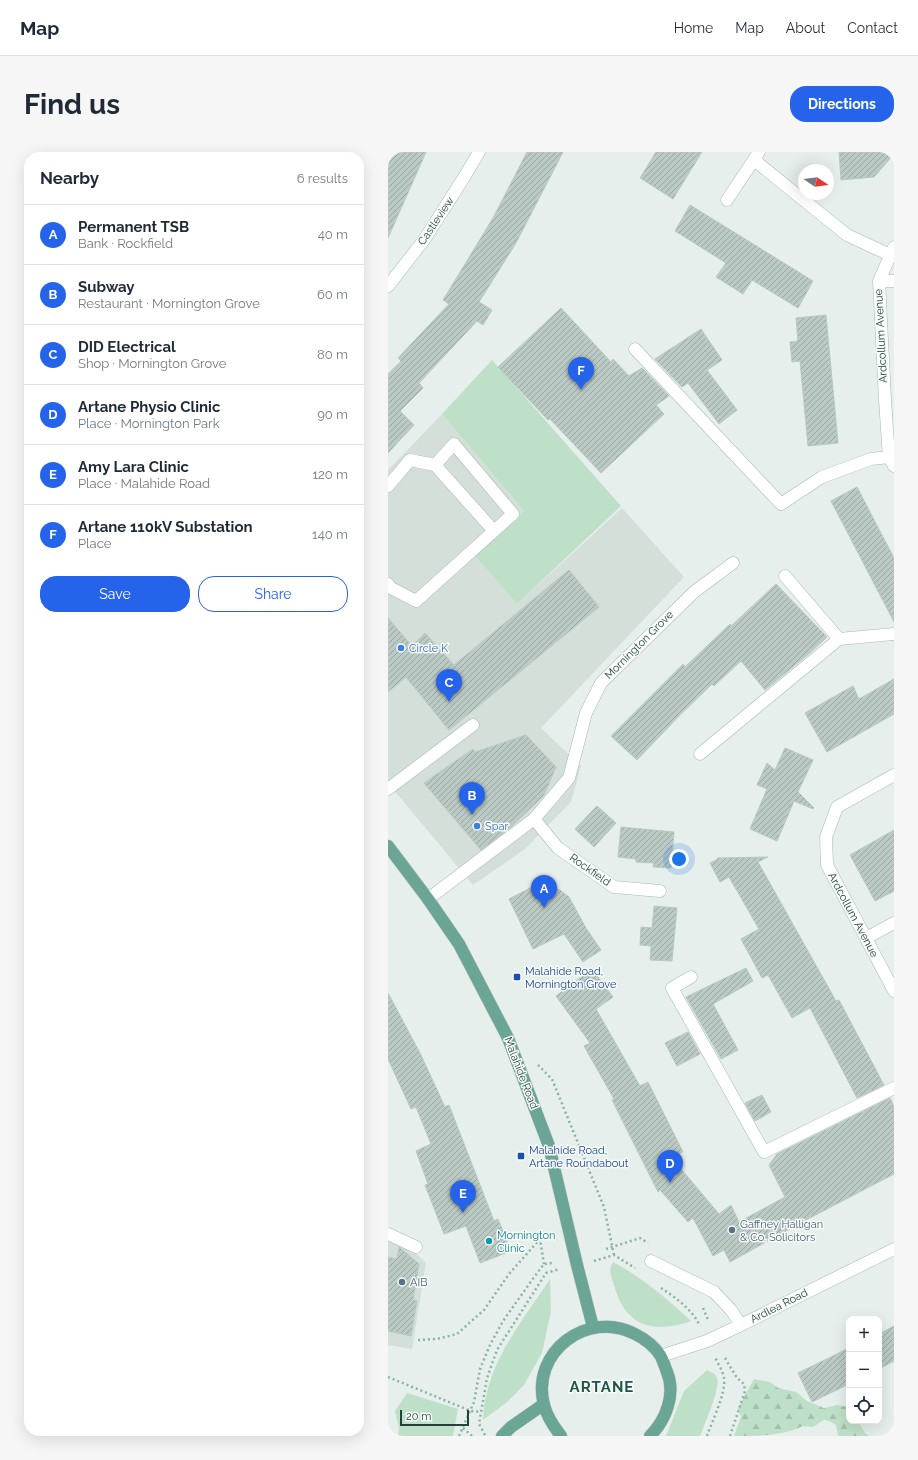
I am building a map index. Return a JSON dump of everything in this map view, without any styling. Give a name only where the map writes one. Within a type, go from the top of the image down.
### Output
[{"type":"main road","name":"Malahide Road","points":[[388,846],[428,899],[459,944],[508,1038],[550,1146],[577,1265],[593,1327]]},
{"type":"main road","points":[[561,1436],[552,1424],[544,1404],[542,1387],[545,1369],[559,1346],[570,1337],[593,1327],[615,1327],[629,1330],[653,1346],[660,1356],[669,1377],[670,1392],[668,1407],[663,1420],[653,1434]]},
{"type":"main road","points":[[502,1436],[511,1427],[544,1404]]},
{"type":"street","name":"Castleview","points":[[388,286],[424,240],[479,152]]},
{"type":"street","name":"Ardcollum Avenue","points":[[726,200],[756,156],[847,235],[892,251],[879,281],[884,400],[892,462]]},
{"type":"street","points":[[879,281],[894,281]]},
{"type":"street","points":[[635,350],[781,504],[822,477],[871,459],[892,462]]},
{"type":"street","points":[[389,588],[416,601],[513,514],[454,444],[434,465]]},
{"type":"street","points":[[388,486],[410,460],[434,465],[494,531]]},
{"type":"street","name":"Mornington Grove","points":[[428,899],[534,820],[569,778],[586,713],[601,683],[694,592],[733,563]]},
{"type":"street","points":[[785,576],[839,639]]},
{"type":"street","points":[[700,754],[839,639],[894,634]]},
{"type":"street","points":[[388,789],[473,725]]},
{"type":"street","name":"Ardcollum Avenue","points":[[894,775],[837,807],[826,837],[827,865],[894,991]]},
{"type":"street","name":"Rockfield","points":[[534,820],[558,848],[614,887],[660,891]]},
{"type":"street","points":[[866,938],[894,923]]},
{"type":"street","points":[[691,977],[672,988],[764,1152],[894,1088]]},
{"type":"street","points":[[388,1234],[416,1247]]},
{"type":"street","name":"Ardlea Road","points":[[660,1356],[707,1341],[894,1249]]},
{"type":"street","points":[[651,1261],[714,1292],[731,1310],[741,1325]]},
{"type":"path","points":[[536,1063],[552,1079],[604,1207],[614,1255],[609,1257]]},
{"type":"path","points":[[606,1249],[640,1238],[650,1245]]},
{"type":"path","points":[[418,1340],[436,1339],[457,1334],[484,1310],[508,1274],[540,1239],[544,1264],[503,1322],[490,1346],[480,1369],[471,1411],[459,1436]]},
{"type":"path","points":[[544,1264],[552,1263]]},
{"type":"path","points":[[486,1436],[479,1424],[487,1378],[497,1350],[546,1273],[552,1271]]},
{"type":"path","points":[[725,1358],[737,1378],[744,1384],[745,1391],[730,1436]]},
{"type":"path","points":[[707,1436],[720,1401],[724,1382],[724,1376],[719,1365]]},
{"type":"path","points":[[388,1377],[471,1411],[481,1412]]},
{"type":"path","points":[[463,1428],[472,1436]]},
{"type":"shaded area","points":[[442,414],[524,511],[475,556],[517,604],[622,508],[684,577],[541,728],[581,766],[571,802],[525,849],[473,885],[388,783],[388,470]]},
{"type":"shaded area","name":"AIB","points":[[388,1238],[412,1249],[426,1263],[412,1349],[388,1345]]},
{"type":"green space","points":[[492,360],[621,506],[517,604],[475,556],[524,511],[442,414]]},
{"type":"green space","points":[[613,1262],[654,1289],[691,1321],[665,1327],[643,1324],[633,1318],[625,1310],[619,1299],[610,1273]]},
{"type":"green space","points":[[550,1279],[551,1311],[542,1353],[524,1385],[507,1402],[483,1420],[485,1400],[497,1363],[506,1345]]},
{"type":"green space","points":[[707,1370],[715,1375],[718,1383],[717,1390],[700,1436],[666,1436],[684,1391]]},
{"type":"green space","points":[[754,1379],[770,1382],[778,1388],[796,1392],[807,1401],[824,1408],[837,1405],[846,1407],[846,1424],[860,1424],[865,1433],[869,1436],[838,1436],[836,1425],[824,1420],[813,1427],[803,1426],[778,1434],[734,1436],[741,1417],[738,1408]]},
{"type":"green space","points":[[407,1393],[458,1409],[453,1436],[398,1436],[399,1428],[395,1411]]},
{"type":"building","points":[[388,152],[426,152],[388,238]]},
{"type":"building","points":[[527,152],[563,152],[516,243],[479,302],[492,310],[483,325],[477,321],[419,383],[423,388],[400,411],[414,425],[388,453],[388,374],[401,361],[398,358],[449,304],[443,300],[493,218]]},
{"type":"building","points":[[656,152],[702,152],[673,199],[640,178]]},
{"type":"building","points":[[839,152],[894,152],[894,154],[874,177],[841,180]]},
{"type":"building","points":[[690,205],[813,281],[798,308],[752,280],[743,294],[716,277],[726,263],[675,231]]},
{"type":"building","points":[[561,308],[611,362],[613,359],[629,376],[642,368],[669,396],[656,405],[664,414],[601,473],[498,367]]},
{"type":"building","points":[[826,315],[838,443],[808,446],[800,361],[792,362],[790,342],[798,341],[796,318]]},
{"type":"building","points":[[701,329],[722,360],[707,370],[737,410],[719,424],[688,383],[682,387],[655,359]]},
{"type":"building","points":[[857,487],[894,558],[894,622],[831,501]]},
{"type":"building","points":[[569,570],[599,607],[449,730],[406,677],[388,692],[388,618],[412,646],[425,633],[454,665]]},
{"type":"building","points":[[776,584],[827,637],[811,652],[765,690],[741,661],[714,686],[712,684],[637,760],[611,736],[683,664],[685,667],[730,624],[731,626]]},
{"type":"building","points":[[894,679],[894,714],[827,752],[805,713],[853,686],[859,699]]},
{"type":"building","points":[[526,735],[556,767],[544,795],[511,827],[481,850],[424,783],[473,749],[475,752]]},
{"type":"building","points":[[785,748],[813,760],[798,792],[814,808],[813,809],[794,801],[777,841],[750,829],[767,789],[757,785],[767,763],[775,770]]},
{"type":"building","points":[[597,806],[616,823],[594,847],[575,829]]},
{"type":"building","points":[[621,827],[674,832],[671,868],[653,867],[654,863],[636,862],[636,859],[618,857]]},
{"type":"building","points":[[894,830],[894,891],[875,901],[850,855]]},
{"type":"building","points":[[768,857],[758,862],[836,1001],[839,1000],[884,1085],[857,1098],[810,1008],[792,1018],[768,975],[762,978],[741,939],[759,929],[729,877],[720,882],[710,863],[718,859],[717,858]]},
{"type":"building","points":[[542,882],[560,890],[569,897],[586,928],[601,950],[583,962],[564,934],[533,949],[509,899]]},
{"type":"building","points":[[654,906],[677,908],[672,961],[650,960],[651,946],[640,945],[641,927],[652,928]]},
{"type":"building","points":[[746,968],[753,981],[713,1004],[738,1050],[721,1059],[686,997]]},
{"type":"building","points":[[592,969],[613,997],[596,1009],[640,1086],[648,1082],[683,1152],[671,1157],[719,1214],[731,1205],[739,1222],[785,1197],[769,1165],[777,1154],[890,1098],[894,1107],[894,1174],[730,1262],[724,1250],[713,1256],[693,1218],[688,1222],[660,1190],[658,1192],[612,1100],[614,1099],[584,1046],[590,1043],[556,996]]},
{"type":"building","points":[[388,993],[420,1053],[445,1107],[449,1105],[494,1221],[498,1219],[511,1251],[480,1263],[466,1226],[444,1234],[425,1185],[428,1184],[416,1151],[431,1144],[416,1107],[411,1109],[388,1059]]},
{"type":"building","points":[[688,1032],[700,1054],[677,1066],[665,1043]]},
{"type":"building","points":[[762,1095],[771,1112],[755,1121],[745,1103]]},
{"type":"building","name":"AIB","points":[[399,1247],[419,1264],[413,1300],[417,1301],[411,1336],[388,1331],[388,1257],[397,1259]]},
{"type":"building","points":[[894,1326],[894,1361],[882,1367],[882,1352],[882,1332]]},
{"type":"building","points":[[846,1349],[846,1385],[812,1402],[798,1373]]},
{"type":"place","name":"Artane 110kV Substation","points":[[581,390]]},
{"type":"place","name":"Circle K","points":[[401,648]]},
{"type":"place","name":"DID Electrical","points":[[449,702]]},
{"type":"place","name":"Subway","points":[[472,815]]},
{"type":"place","name":"Spar","points":[[477,826]]},
{"type":"place","name":"Permanent TSB","points":[[544,908]]},
{"type":"place","name":"Malahide Road, Mornington Grove","points":[[517,977]]},
{"type":"place","name":"Malahide Road, Artane Roundabout","points":[[521,1156]]},
{"type":"place","name":"Artane Physio Clinic","points":[[670,1183]]},
{"type":"place","name":"Amy Lara Clinic","points":[[463,1213]]},
{"type":"place","name":"Gaffney Halligan & Co. Solicitors","points":[[732,1230]]},
{"type":"place","name":"Mornington Clinic","points":[[489,1241]]},
{"type":"place","name":"AIB","points":[[402,1282]]},
{"type":"district","name":"ARTANE","points":[[602,1387]]}]
